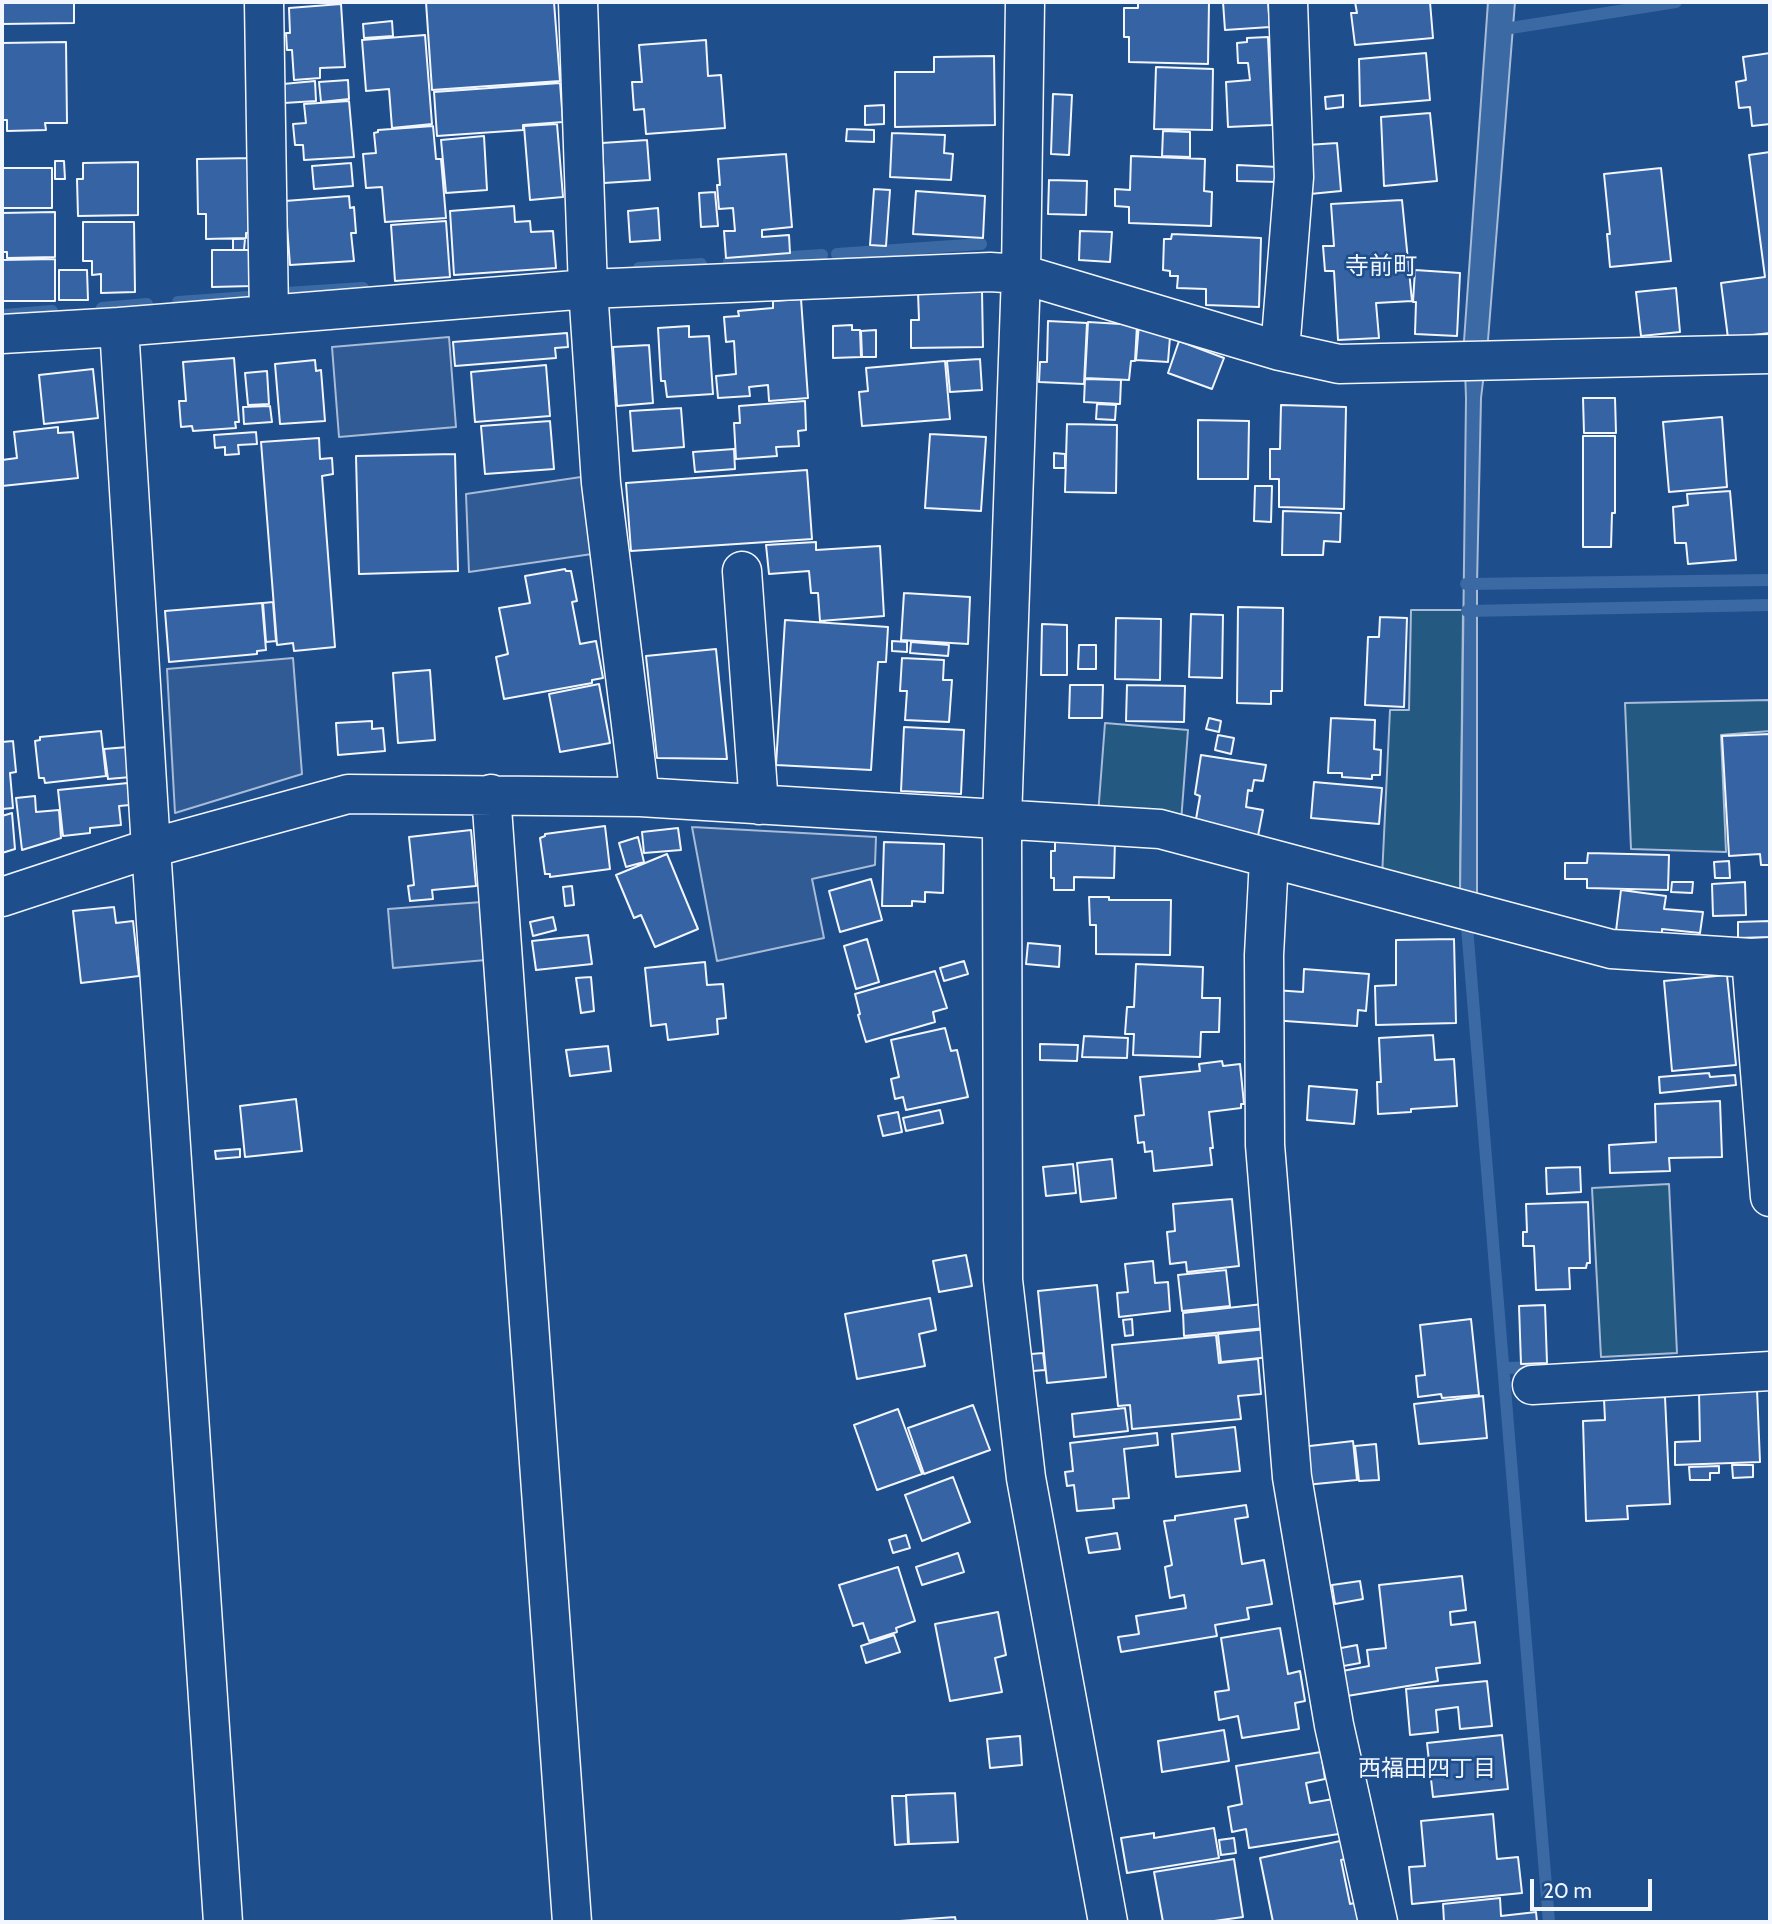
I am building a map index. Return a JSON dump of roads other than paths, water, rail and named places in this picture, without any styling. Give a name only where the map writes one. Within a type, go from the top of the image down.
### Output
[{"type":"street","points":[[264,2],[269,315]]},
{"type":"street","points":[[578,2],[588,289],[601,483],[640,797]]},
{"type":"street","points":[[1025,2],[1021,274],[1002,820],[1003,1280],[1026,1478],[1108,1922]]},
{"type":"street","points":[[1280,351],[1294,177],[1288,2]]},
{"type":"street","points":[[2,334],[588,289],[990,272],[1021,274],[1280,351],[1339,364],[1770,354]]},
{"type":"street","points":[[119,327],[223,1922]]},
{"type":"street","points":[[742,571],[760,805]]},
{"type":"street","points":[[2,897],[151,848],[348,793],[640,797],[1160,829],[1611,949],[1761,957],[1770,1197]]},
{"type":"street","points":[[491,794],[572,1922]]},
{"type":"street","points":[[1269,859],[1264,955],[1265,1144],[1292,1477],[1334,1725],[1378,1922]]},
{"type":"street","points":[[1532,1385],[1770,1371]]},
{"type":"waterway","points":[[1498,30],[1676,2]]},
{"type":"waterway","points":[[837,254],[981,244]]},
{"type":"waterway","points":[[729,261],[822,255]]},
{"type":"waterway","points":[[639,268],[701,264]]},
{"type":"waterway","points":[[286,293],[363,288]]},
{"type":"waterway","points":[[178,302],[249,297]]},
{"type":"waterway","points":[[102,308],[147,304]]},
{"type":"waterway","points":[[4,315],[52,311]]},
{"type":"waterway","points":[[1466,584],[1770,580]]},
{"type":"waterway","points":[[1467,611],[1770,605]]},
{"type":"waterway","points":[[1467,927],[1549,1922]]},
{"type":"waterway","points":[[1505,1368],[1541,1367]]},
{"type":"district","name":"寺前町","points":[[1381,267]]},
{"type":"district","name":"西福田四丁目","points":[[1427,1769]]}]
